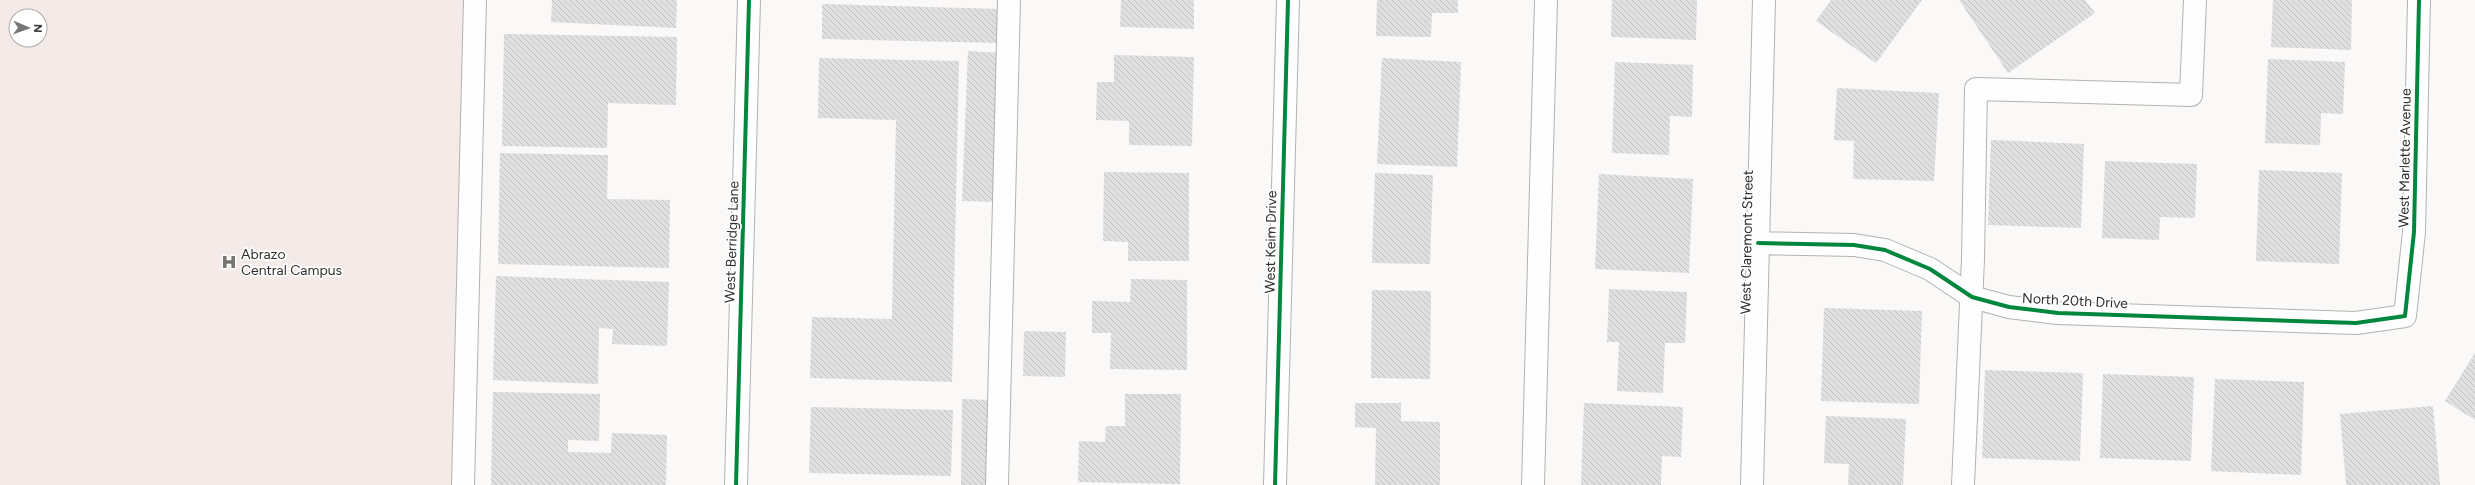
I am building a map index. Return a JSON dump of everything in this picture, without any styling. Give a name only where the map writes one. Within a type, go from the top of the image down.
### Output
[{"type":"street","points":[[463,485],[475,0]]},
{"type":"street","name":"West Berridge Lane","points":[[736,485],[749,0]]},
{"type":"street","points":[[997,485],[1009,0]]},
{"type":"street","name":"West Keim Drive","points":[[1276,485],[1288,0]]},
{"type":"street","points":[[1533,485],[1546,0]]},
{"type":"street","name":"West Claremont Street","points":[[1752,485],[1764,0]]},
{"type":"street","points":[[1964,485],[1972,297],[1976,89],[2191,95],[2195,0]]},
{"type":"street","name":"West Marlette Avenue","points":[[2405,316],[2414,232],[2419,0]]},
{"type":"street","name":"North 20th Drive","points":[[1758,243],[1854,245],[1885,250],[1930,269],[1972,297],[2009,308],[2058,313],[2356,323],[2405,316]]},
{"type":"shaded area","name":"Abrazo Central Campus","points":[[0,0],[465,0],[451,485],[0,485]]},
{"type":"building","points":[[552,0],[677,0],[676,28],[551,22]]},
{"type":"building","points":[[1121,0],[1194,0],[1194,29],[1120,27]]},
{"type":"building","points":[[1377,0],[1458,0],[1458,13],[1432,13],[1431,37],[1376,36]]},
{"type":"building","points":[[1612,0],[1697,0],[1696,40],[1611,37]]},
{"type":"building","points":[[1831,0],[1922,0],[1876,63],[1816,21]]},
{"type":"building","points":[[1959,0],[2085,0],[2095,13],[2008,73]]},
{"type":"building","points":[[2273,0],[2352,0],[2351,50],[2271,47]]},
{"type":"building","points":[[822,4],[1001,9],[1000,43],[822,39]]},
{"type":"building","points":[[504,34],[677,37],[676,105],[608,103],[607,148],[502,146]]},
{"type":"building","points":[[968,51],[1001,53],[995,202],[962,201]]},
{"type":"building","points":[[1114,55],[1194,57],[1192,146],[1129,145],[1129,121],[1096,120],[1097,82],[1114,82]]},
{"type":"building","points":[[819,58],[959,61],[952,382],[810,378],[812,317],[892,319],[896,120],[818,118]]},
{"type":"building","points":[[1382,58],[1461,62],[1457,167],[1377,164]]},
{"type":"building","points":[[2268,59],[2345,62],[2343,114],[2321,113],[2320,145],[2265,143]]},
{"type":"building","points":[[1615,62],[1693,65],[1692,117],[1670,116],[1669,155],[1612,153]]},
{"type":"building","points":[[1837,88],[1939,93],[1934,181],[1853,179],[1854,141],[1834,140]]},
{"type":"building","points":[[1991,140],[2084,144],[2081,228],[1988,225]]},
{"type":"building","points":[[500,153],[608,155],[607,199],[670,200],[669,268],[498,264]]},
{"type":"building","points":[[2105,161],[2197,164],[2195,218],[2160,217],[2159,240],[2102,238]]},
{"type":"building","points":[[2259,170],[2342,173],[2339,264],[2256,261]]},
{"type":"building","points":[[1104,172],[1189,173],[1189,261],[1128,261],[1128,242],[1103,241]]},
{"type":"building","points":[[1375,173],[1433,175],[1430,264],[1372,263]]},
{"type":"building","points":[[1599,174],[1693,179],[1689,273],[1595,269]]},
{"type":"building","points":[[496,276],[669,282],[667,346],[612,344],[613,329],[599,328],[598,384],[493,380]]},
{"type":"building","points":[[1131,279],[1187,280],[1187,370],[1110,369],[1111,333],[1092,333],[1092,301],[1130,302]]},
{"type":"building","points":[[1609,289],[1687,292],[1685,343],[1665,343],[1663,393],[1617,391],[1619,342],[1607,342]]},
{"type":"building","points":[[1372,290],[1431,291],[1430,379],[1371,378]]},
{"type":"building","points":[[1824,308],[1922,311],[1919,404],[1821,401]]},
{"type":"building","points":[[1024,331],[1066,332],[1065,377],[1023,376]]},
{"type":"building","points":[[2475,353],[2475,420],[2445,401]]},
{"type":"building","points":[[1985,370],[2083,373],[2080,461],[1982,458]]},
{"type":"building","points":[[2103,374],[2194,377],[2191,461],[2100,458]]},
{"type":"building","points":[[2215,379],[2304,382],[2301,475],[2211,471]]},
{"type":"building","points":[[493,392],[600,394],[599,441],[568,440],[568,452],[611,453],[612,433],[667,435],[666,485],[491,485]]},
{"type":"building","points":[[1125,394],[1181,394],[1180,484],[1078,482],[1079,441],[1105,442],[1106,426],[1125,426]]},
{"type":"building","points":[[962,399],[992,400],[990,485],[961,485]]},
{"type":"building","points":[[1355,403],[1401,403],[1401,421],[1440,422],[1440,485],[1375,485],[1376,428],[1355,427]]},
{"type":"building","points":[[1584,403],[1683,407],[1681,457],[1662,456],[1661,485],[1581,485]]},
{"type":"building","points":[[2433,406],[2440,485],[2346,485],[2340,414]]},
{"type":"building","points":[[811,407],[953,410],[951,476],[809,473]]},
{"type":"building","points":[[1826,416],[1906,419],[1903,485],[1848,485],[1849,464],[1824,463]]},
{"type":"cycle path","points":[[736,485],[749,0]]},
{"type":"cycle path","points":[[1275,485],[1288,0]]},
{"type":"cycle path","points":[[1758,243],[1854,245],[1885,250],[1930,269],[1972,297],[2009,307],[2058,313],[2356,323],[2405,316],[2414,232],[2419,0]]},
{"type":"place","name":"Abrazo Central Campus","points":[[229,262]]}]
